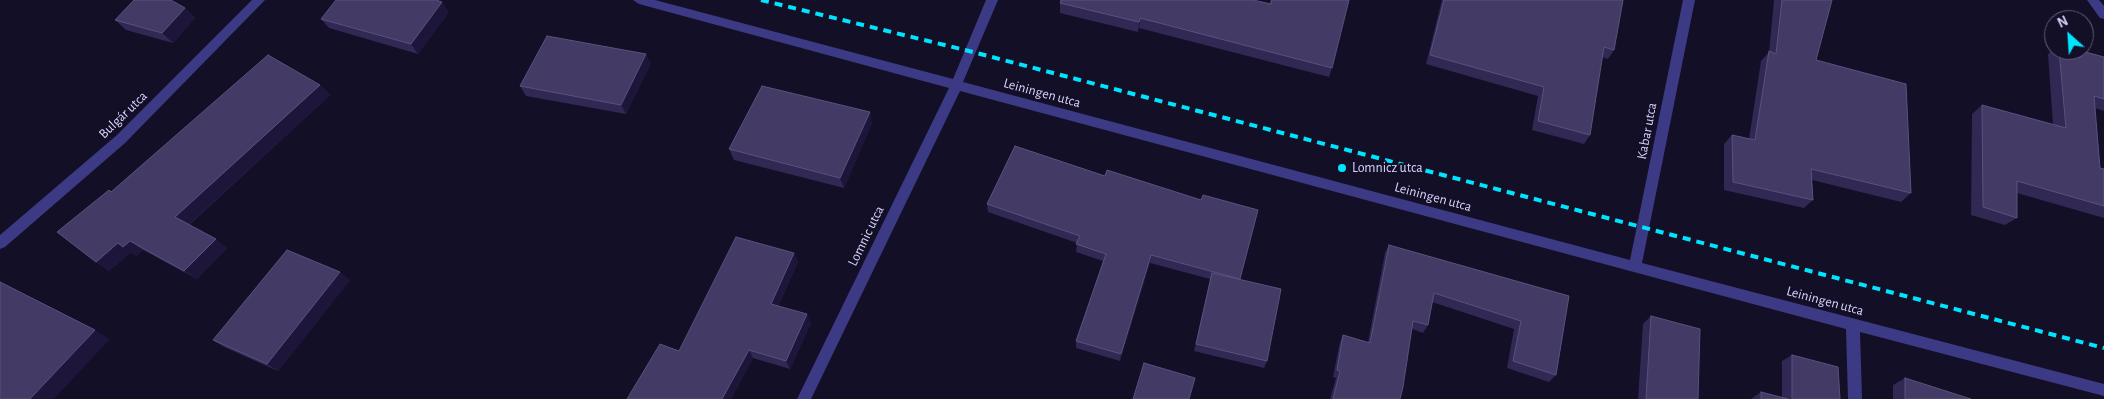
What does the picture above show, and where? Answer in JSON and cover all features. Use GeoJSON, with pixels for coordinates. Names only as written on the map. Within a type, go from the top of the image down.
{"type":"FeatureCollection","features":[{"type":"Feature","properties":{"kind":"street","name":"Bulgár utca"},"geometry":{"type":"LineString","coordinates":[[0,243],[121,139],[259,0]]}},
{"type":"Feature","properties":{"kind":"street","name":"Leiningen utca"},"geometry":{"type":"LineString","coordinates":[[639,0],[1635,267],[2104,390]]}},
{"type":"Feature","properties":{"kind":"street","name":"Lomnic utca"},"geometry":{"type":"LineString","coordinates":[[804,399],[956,86],[992,0]]}},
{"type":"Feature","properties":{"kind":"street","name":"Kabar utca"},"geometry":{"type":"LineString","coordinates":[[1635,267],[1689,0]]}},
{"type":"Feature","properties":{"kind":"street"},"geometry":{"type":"LineString","coordinates":[[2093,0],[2104,15]]}},
{"type":"Feature","properties":{"kind":"street"},"geometry":{"type":"LineString","coordinates":[[1852,324],[1855,399]]}},
{"type":"Feature","properties":{"kind":"building"},"geometry":{"type":"Polygon","coordinates":[[[134,0],[171,0],[185,8],[162,33],[115,20],[134,0]]]}},
{"type":"Feature","properties":{"kind":"building"},"geometry":{"type":"Polygon","coordinates":[[[336,0],[436,0],[442,2],[411,44],[321,19],[336,0]]]}},
{"type":"Feature","properties":{"kind":"building"},"geometry":{"type":"Polygon","coordinates":[[[1061,0],[1253,0],[1271,4],[1272,0],[1349,0],[1332,68],[1140,18],[1139,22],[1060,3],[1061,0]]]}},
{"type":"Feature","properties":{"kind":"building"},"geometry":{"type":"Polygon","coordinates":[[[1444,0],[1623,0],[1614,50],[1604,47],[1590,135],[1538,121],[1544,87],[1430,55],[1444,0]]]}},
{"type":"Feature","properties":{"kind":"building"},"geometry":{"type":"Polygon","coordinates":[[[1782,0],[1832,0],[1816,60],[1906,84],[1911,193],[1811,169],[1813,200],[1733,182],[1732,135],[1755,140],[1769,51],[1776,54],[1782,0]]]}},
{"type":"Feature","properties":{"kind":"building"},"geometry":{"type":"Polygon","coordinates":[[[547,36],[646,54],[621,105],[520,86],[547,36]]]}},
{"type":"Feature","properties":{"kind":"building"},"geometry":{"type":"Polygon","coordinates":[[[2094,54],[2104,57],[2104,99],[2094,96],[2100,168],[2104,169],[2104,206],[2017,181],[2017,218],[1983,207],[1982,105],[2066,128],[2060,60],[2094,60],[2094,54]]]}},
{"type":"Feature","properties":{"kind":"building"},"geometry":{"type":"Polygon","coordinates":[[[268,55],[320,85],[175,217],[216,239],[184,271],[130,241],[123,247],[118,243],[96,262],[57,232],[109,190],[111,192],[268,55]]]}},
{"type":"Feature","properties":{"kind":"building"},"geometry":{"type":"Polygon","coordinates":[[[762,86],[870,112],[840,178],[729,149],[762,86]]]}},
{"type":"Feature","properties":{"kind":"building"},"geometry":{"type":"Polygon","coordinates":[[[1015,146],[1105,176],[1107,170],[1201,200],[1203,195],[1258,210],[1240,279],[1151,255],[1121,354],[1076,341],[1106,254],[1076,244],[1080,236],[987,204],[1015,146]]]}},
{"type":"Feature","properties":{"kind":"building"},"geometry":{"type":"Polygon","coordinates":[[[736,237],[794,253],[771,304],[807,314],[786,361],[749,350],[722,399],[627,399],[660,344],[679,351],[736,237]]]}},
{"type":"Feature","properties":{"kind":"building"},"geometry":{"type":"Polygon","coordinates":[[[1389,245],[1569,296],[1556,375],[1513,361],[1521,321],[1434,293],[1428,325],[1413,321],[1400,399],[1333,399],[1340,371],[1337,370],[1343,335],[1370,343],[1389,245]]]}},
{"type":"Feature","properties":{"kind":"building"},"geometry":{"type":"Polygon","coordinates":[[[287,250],[340,272],[267,364],[213,340],[287,250]]]}},
{"type":"Feature","properties":{"kind":"building"},"geometry":{"type":"Polygon","coordinates":[[[1212,273],[1281,289],[1267,361],[1196,344],[1212,273]]]}},
{"type":"Feature","properties":{"kind":"building"},"geometry":{"type":"Polygon","coordinates":[[[0,282],[95,330],[30,399],[0,399],[0,282]]]}},
{"type":"Feature","properties":{"kind":"building"},"geometry":{"type":"Polygon","coordinates":[[[1651,316],[1700,329],[1698,399],[1646,399],[1651,316]]]}},
{"type":"Feature","properties":{"kind":"building"},"geometry":{"type":"Polygon","coordinates":[[[1792,355],[1838,367],[1840,399],[1792,399],[1792,355]]]}},
{"type":"Feature","properties":{"kind":"building"},"geometry":{"type":"Polygon","coordinates":[[[1144,363],[1195,378],[1189,399],[1133,399],[1144,363]]]}},
{"type":"Feature","properties":{"kind":"building"},"geometry":{"type":"Polygon","coordinates":[[[1905,378],[1971,399],[1905,399],[1905,378]]]}},
{"type":"Feature","properties":{"kind":"building"},"geometry":{"type":"Polygon","coordinates":[[[1761,392],[1788,399],[1761,399],[1761,392]]]}},
{"type":"Feature","properties":{"kind":"railway"},"geometry":{"type":"LineString","coordinates":[[761,0],[969,51],[2104,348]]}},
{"type":"Feature","properties":{"kind":"place","name":"Lomnicz utca"},"geometry":{"type":"Point","coordinates":[1342,168]}}]}
